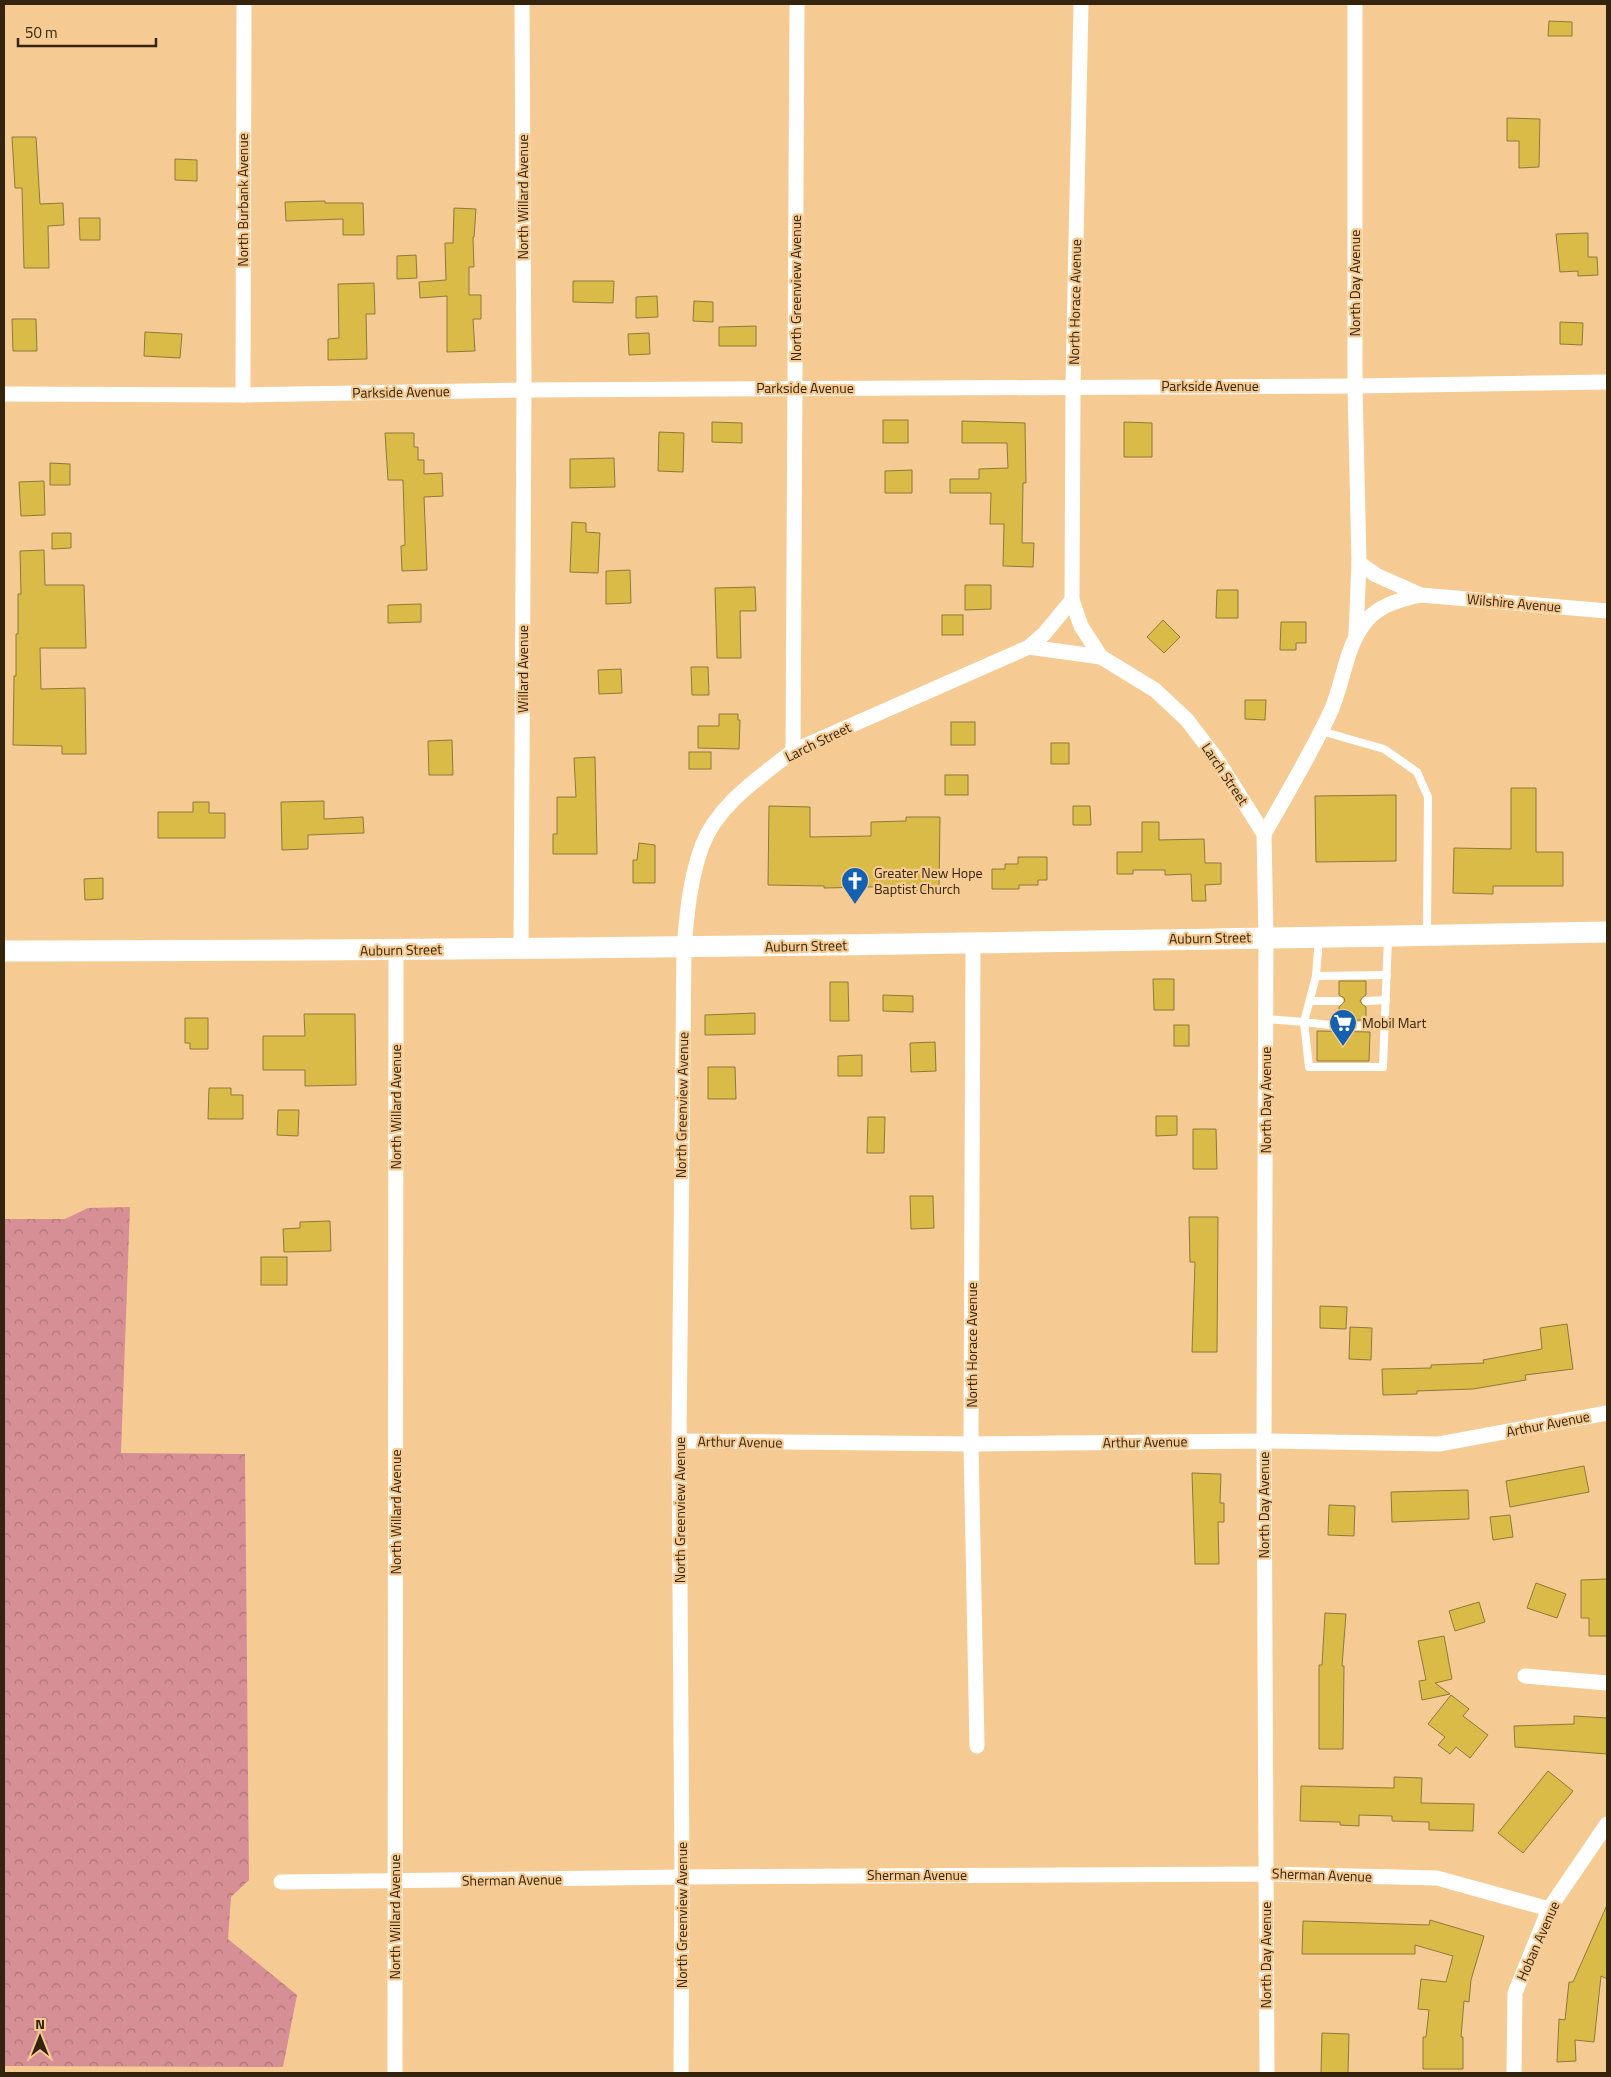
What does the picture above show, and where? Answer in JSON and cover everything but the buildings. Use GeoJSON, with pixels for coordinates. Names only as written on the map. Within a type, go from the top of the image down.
{"type":"FeatureCollection","features":[{"type":"Feature","properties":{"kind":"main road","name":"Auburn Street"},"geometry":{"type":"LineString","coordinates":[[4,951],[396,951],[974,944],[1607,932]]}},
{"type":"Feature","properties":{"kind":"street","name":"North Burbank Avenue"},"geometry":{"type":"LineString","coordinates":[[243,395],[244,4]]}},
{"type":"Feature","properties":{"kind":"street","name":"North Willard Avenue"},"geometry":{"type":"LineString","coordinates":[[522,4],[524,390]]}},
{"type":"Feature","properties":{"kind":"street","name":"North Greenview Avenue"},"geometry":{"type":"LineString","coordinates":[[793,751],[797,4]]}},
{"type":"Feature","properties":{"kind":"street","name":"North Horace Avenue"},"geometry":{"type":"LineString","coordinates":[[1072,600],[1073,386],[1081,4]]}},
{"type":"Feature","properties":{"kind":"street","name":"North Day Avenue"},"geometry":{"type":"LineString","coordinates":[[1264,834],[1331,710],[1356,634],[1359,563],[1355,386],[1355,4]]}},
{"type":"Feature","properties":{"kind":"street","name":"Parkside Avenue"},"geometry":{"type":"LineString","coordinates":[[4,394],[243,395],[524,390],[1355,386],[1607,382]]}},
{"type":"Feature","properties":{"kind":"street","name":"Willard Avenue"},"geometry":{"type":"LineString","coordinates":[[522,948],[524,390]]}},
{"type":"Feature","properties":{"kind":"street"},"geometry":{"type":"LineString","coordinates":[[1359,563],[1385,580],[1421,595]]}},
{"type":"Feature","properties":{"kind":"street","name":"North Day Avenue"},"geometry":{"type":"LineString","coordinates":[[1356,634],[1372,615],[1386,606],[1421,595]]}},
{"type":"Feature","properties":{"kind":"street","name":"Wilshire Avenue"},"geometry":{"type":"LineString","coordinates":[[1421,595],[1607,611]]}},
{"type":"Feature","properties":{"kind":"street","name":"Larch Street"},"geometry":{"type":"LineString","coordinates":[[684,947],[687,906],[702,845],[715,822],[734,800],[760,776],[793,751],[1030,647],[1044,634],[1072,600]]}},
{"type":"Feature","properties":{"kind":"street","name":"Larch Street"},"geometry":{"type":"LineString","coordinates":[[1072,600],[1081,626],[1101,657]]}},
{"type":"Feature","properties":{"kind":"street","name":"Larch Street"},"geometry":{"type":"LineString","coordinates":[[1030,647],[1101,657],[1155,690],[1188,720],[1216,758],[1264,834]]}},
{"type":"Feature","properties":{"kind":"street"},"geometry":{"type":"LineString","coordinates":[[1264,834],[1266,937]]}},
{"type":"Feature","properties":{"kind":"street","name":"North Day Avenue"},"geometry":{"type":"LineString","coordinates":[[1266,937],[1264,1441],[1267,2073]]}},
{"type":"Feature","properties":{"kind":"street","name":"North Horace Avenue"},"geometry":{"type":"LineString","coordinates":[[974,944],[971,1444],[977,1746]]}},
{"type":"Feature","properties":{"kind":"street","name":"North Greenview Avenue"},"geometry":{"type":"LineString","coordinates":[[681,2073],[682,1877],[679,1441],[684,947]]}},
{"type":"Feature","properties":{"kind":"street","name":"North Willard Avenue"},"geometry":{"type":"LineString","coordinates":[[395,2073],[396,951]]}},
{"type":"Feature","properties":{"kind":"street","name":"Arthur Avenue"},"geometry":{"type":"LineString","coordinates":[[679,1441],[971,1444],[1264,1441],[1439,1444],[1607,1413]]}},
{"type":"Feature","properties":{"kind":"street"},"geometry":{"type":"LineString","coordinates":[[1525,1676],[1607,1683]]}},
{"type":"Feature","properties":{"kind":"street","name":"Hoban Avenue"},"geometry":{"type":"LineString","coordinates":[[1514,2073],[1515,1993],[1549,1909],[1607,1824]]}},
{"type":"Feature","properties":{"kind":"street","name":"Sherman Avenue"},"geometry":{"type":"LineString","coordinates":[[281,1882],[682,1877],[1265,1874],[1438,1878],[1549,1909]]}},
{"type":"Feature","properties":{"kind":"lane"},"geometry":{"type":"LineString","coordinates":[[1321,731],[1384,750],[1417,772],[1428,797],[1427,935]]}},
{"type":"Feature","properties":{"kind":"lane"},"geometry":{"type":"LineString","coordinates":[[1319,936],[1316,976],[1304,1022],[1309,1067],[1383,1067],[1388,936]]}},
{"type":"Feature","properties":{"kind":"lane"},"geometry":{"type":"LineString","coordinates":[[1316,976],[1387,975]]}},
{"type":"Feature","properties":{"kind":"lane"},"geometry":{"type":"LineString","coordinates":[[1366,1001],[1386,1000]]}},
{"type":"Feature","properties":{"kind":"lane"},"geometry":{"type":"LineString","coordinates":[[1310,1001],[1339,1001]]}},
{"type":"Feature","properties":{"kind":"lane"},"geometry":{"type":"LineString","coordinates":[[1266,1019],[1338,1026],[1385,1026]]}},
{"type":"Feature","properties":{"kind":"green space"},"geometry":{"type":"Polygon","coordinates":[[[130,1207],[121,1453],[245,1454],[249,1880],[231,1897],[228,1939],[297,1995],[283,2067],[4,2066],[4,1219],[65,1219],[88,1208],[130,1207]]]}},
{"type":"Feature","properties":{"kind":"place","name":"Greater New Hope Baptist Church"},"geometry":{"type":"Point","coordinates":[855,905]}},
{"type":"Feature","properties":{"kind":"place","name":"Mobil Mart"},"geometry":{"type":"Point","coordinates":[1343,1047]}}]}
